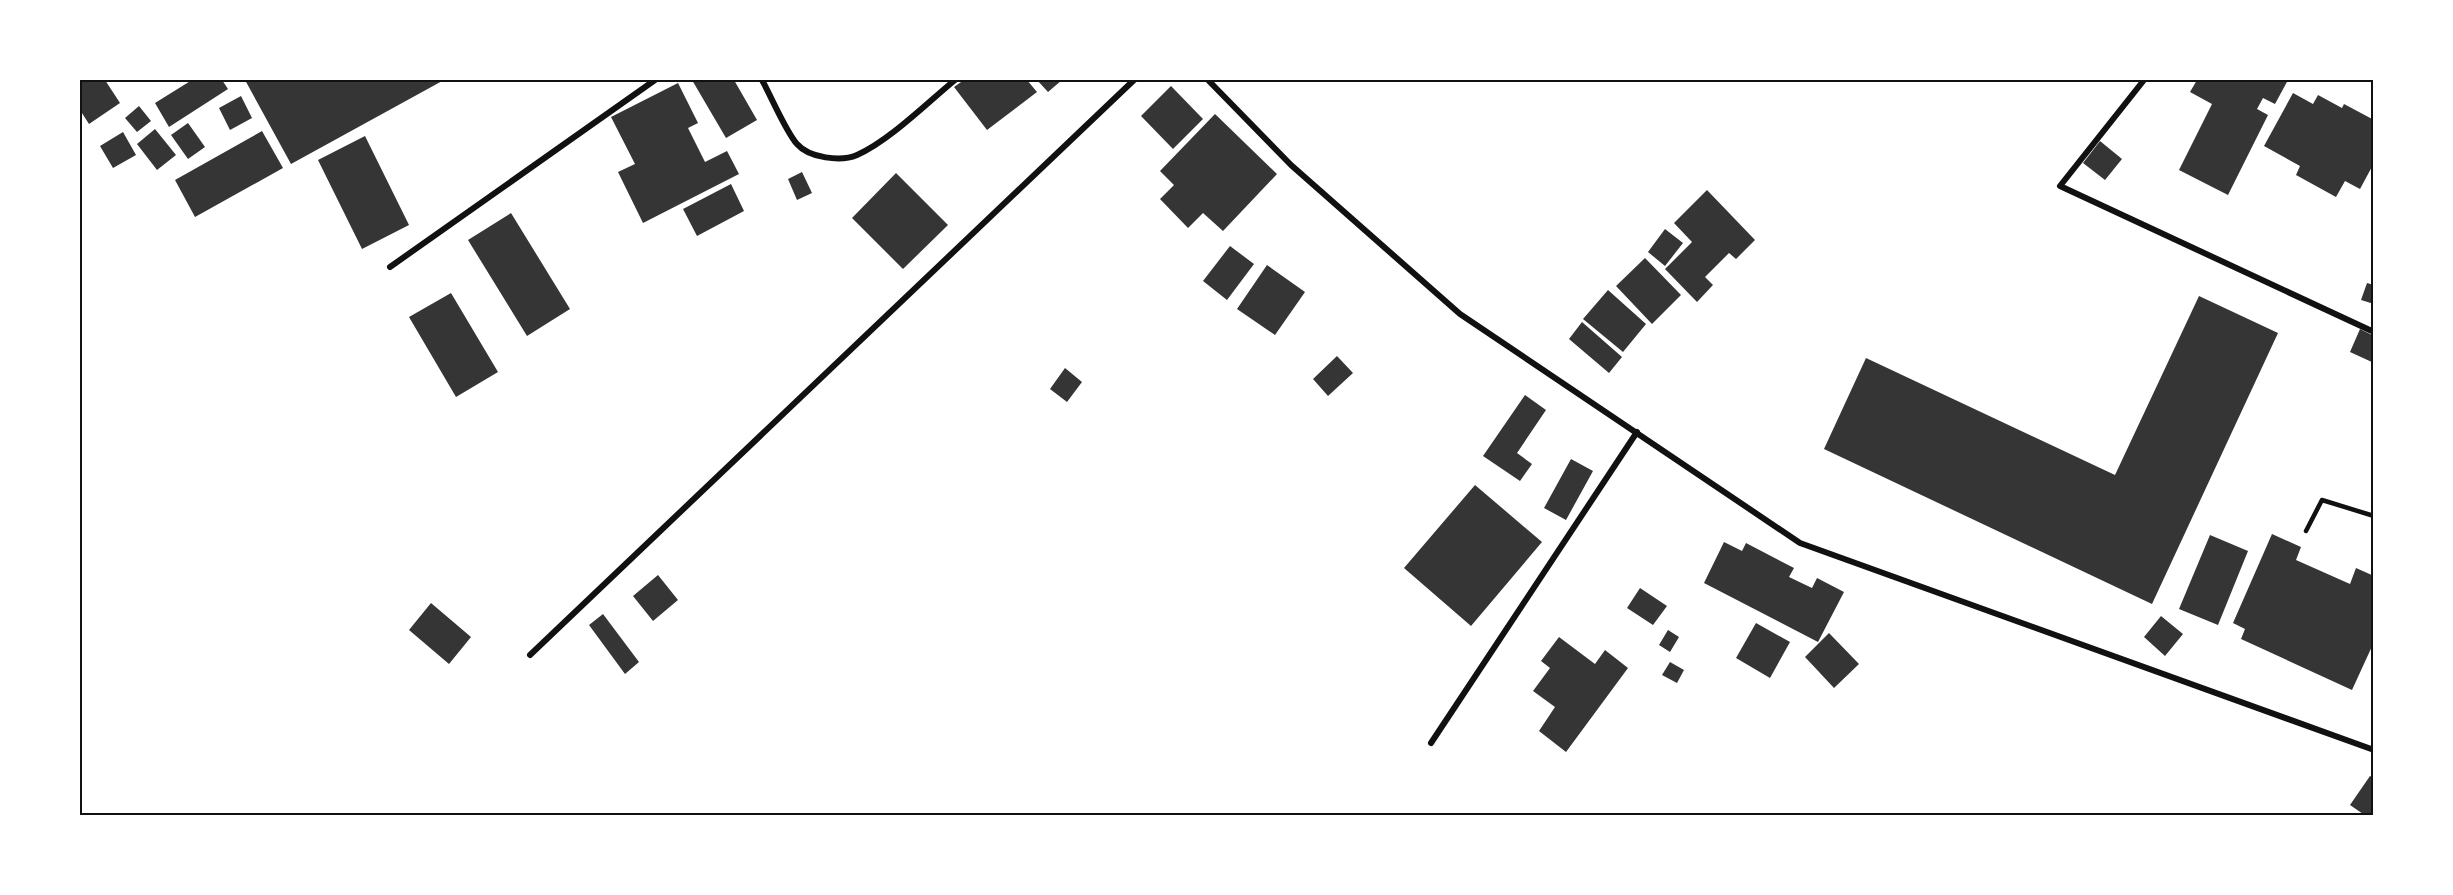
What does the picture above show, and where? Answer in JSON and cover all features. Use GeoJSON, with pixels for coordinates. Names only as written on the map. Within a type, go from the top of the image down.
{"type":"FeatureCollection","features":[{"type":"Feature","properties":{"kind":"street"},"geometry":{"type":"LineString","coordinates":[[390,267],[656,80]]}},
{"type":"Feature","properties":{"kind":"street"},"geometry":{"type":"LineString","coordinates":[[762,80],[797,145],[812,154],[842,158],[857,155],[889,134],[955,80]]}},
{"type":"Feature","properties":{"kind":"street"},"geometry":{"type":"LineString","coordinates":[[530,655],[1134,80]]}},
{"type":"Feature","properties":{"kind":"street"},"geometry":{"type":"LineString","coordinates":[[1208,80],[1291,165],[1460,314],[1800,543],[2373,750]]}},
{"type":"Feature","properties":{"kind":"street"},"geometry":{"type":"LineString","coordinates":[[2144,80],[2060,186],[2373,332]]}},
{"type":"Feature","properties":{"kind":"street"},"geometry":{"type":"LineString","coordinates":[[1431,743],[1637,432]]}},
{"type":"Feature","properties":{"kind":"lane"},"geometry":{"type":"LineString","coordinates":[[2306,531],[2322,500],[2373,516]]}},
{"type":"Feature","properties":{"kind":"building"},"geometry":{"type":"Polygon","coordinates":[[[80,80],[105,80],[120,103],[89,124],[80,110],[80,80]]]}},
{"type":"Feature","properties":{"kind":"building"},"geometry":{"type":"Polygon","coordinates":[[[192,80],[222,80],[228,89],[169,127],[155,103],[192,80]]]}},
{"type":"Feature","properties":{"kind":"building"},"geometry":{"type":"Polygon","coordinates":[[[245,80],[444,80],[291,164],[245,80]]]}},
{"type":"Feature","properties":{"kind":"building"},"geometry":{"type":"Polygon","coordinates":[[[692,80],[734,80],[757,120],[726,138],[692,80]]]}},
{"type":"Feature","properties":{"kind":"building"},"geometry":{"type":"Polygon","coordinates":[[[964,80],[1027,80],[1037,92],[987,130],[954,87],[964,80]]]}},
{"type":"Feature","properties":{"kind":"building"},"geometry":{"type":"Polygon","coordinates":[[[1037,80],[1062,80],[1048,92],[1037,80]]]}},
{"type":"Feature","properties":{"kind":"building"},"geometry":{"type":"Polygon","coordinates":[[[2197,80],[2288,80],[2275,104],[2263,98],[2257,109],[2268,115],[2228,195],[2179,170],[2212,104],[2190,92],[2197,80]]]}},
{"type":"Feature","properties":{"kind":"building"},"geometry":{"type":"Polygon","coordinates":[[[678,83],[698,123],[688,128],[705,162],[727,151],[739,174],[643,223],[618,172],[635,164],[611,117],[678,83]]]}},
{"type":"Feature","properties":{"kind":"building"},"geometry":{"type":"Polygon","coordinates":[[[1171,86],[1203,119],[1173,149],[1141,116],[1171,86]]]}},
{"type":"Feature","properties":{"kind":"building"},"geometry":{"type":"Polygon","coordinates":[[[2293,93],[2313,104],[2318,95],[2342,108],[2344,104],[2374,120],[2374,163],[2360,189],[2345,181],[2336,197],[2296,175],[2300,166],[2264,146],[2293,93]]]}},
{"type":"Feature","properties":{"kind":"building"},"geometry":{"type":"Polygon","coordinates":[[[241,96],[252,118],[230,130],[219,108],[241,96]]]}},
{"type":"Feature","properties":{"kind":"building"},"geometry":{"type":"Polygon","coordinates":[[[139,106],[151,121],[137,132],[125,118],[139,106]]]}},
{"type":"Feature","properties":{"kind":"building"},"geometry":{"type":"Polygon","coordinates":[[[1215,114],[1277,174],[1223,231],[1203,213],[1188,228],[1160,199],[1174,185],[1160,171],[1215,114]]]}},
{"type":"Feature","properties":{"kind":"building"},"geometry":{"type":"Polygon","coordinates":[[[188,123],[205,147],[188,159],[171,135],[188,123]]]}},
{"type":"Feature","properties":{"kind":"building"},"geometry":{"type":"Polygon","coordinates":[[[155,129],[176,155],[157,170],[137,144],[155,129]]]}},
{"type":"Feature","properties":{"kind":"building"},"geometry":{"type":"Polygon","coordinates":[[[262,131],[283,168],[195,217],[175,180],[262,131]]]}},
{"type":"Feature","properties":{"kind":"building"},"geometry":{"type":"Polygon","coordinates":[[[123,132],[136,155],[113,168],[100,146],[123,132]]]}},
{"type":"Feature","properties":{"kind":"building"},"geometry":{"type":"Polygon","coordinates":[[[365,136],[409,225],[362,249],[318,160],[365,136]]]}},
{"type":"Feature","properties":{"kind":"building"},"geometry":{"type":"Polygon","coordinates":[[[2100,141],[2122,159],[2105,180],[2083,163],[2100,141]]]}},
{"type":"Feature","properties":{"kind":"building"},"geometry":{"type":"Polygon","coordinates":[[[802,172],[812,193],[797,200],[788,179],[802,172]]]}},
{"type":"Feature","properties":{"kind":"building"},"geometry":{"type":"Polygon","coordinates":[[[896,173],[948,225],[903,269],[852,218],[896,173]]]}},
{"type":"Feature","properties":{"kind":"building"},"geometry":{"type":"Polygon","coordinates":[[[731,184],[744,211],[697,236],[683,209],[731,184]]]}},
{"type":"Feature","properties":{"kind":"building"},"geometry":{"type":"Polygon","coordinates":[[[1707,190],[1755,240],[1736,259],[1729,253],[1705,277],[1713,285],[1697,302],[1665,269],[1692,242],[1674,223],[1707,190]]]}},
{"type":"Feature","properties":{"kind":"building"},"geometry":{"type":"Polygon","coordinates":[[[511,213],[570,309],[527,336],[468,240],[511,213]]]}},
{"type":"Feature","properties":{"kind":"building"},"geometry":{"type":"Polygon","coordinates":[[[1665,229],[1683,243],[1665,266],[1648,252],[1665,229]]]}},
{"type":"Feature","properties":{"kind":"building"},"geometry":{"type":"Polygon","coordinates":[[[1230,246],[1254,264],[1227,300],[1203,281],[1230,246]]]}},
{"type":"Feature","properties":{"kind":"building"},"geometry":{"type":"Polygon","coordinates":[[[1645,258],[1681,295],[1652,324],[1616,286],[1645,258]]]}},
{"type":"Feature","properties":{"kind":"building"},"geometry":{"type":"Polygon","coordinates":[[[1267,265],[1305,292],[1275,335],[1237,309],[1267,265]]]}},
{"type":"Feature","properties":{"kind":"building"},"geometry":{"type":"Polygon","coordinates":[[[2367,283],[2374,285],[2374,304],[2361,300],[2367,283]]]}},
{"type":"Feature","properties":{"kind":"building"},"geometry":{"type":"Polygon","coordinates":[[[1608,290],[1646,324],[1623,352],[1583,319],[1608,290]]]}},
{"type":"Feature","properties":{"kind":"building"},"geometry":{"type":"Polygon","coordinates":[[[451,293],[498,372],[456,397],[409,317],[451,293]]]}},
{"type":"Feature","properties":{"kind":"building"},"geometry":{"type":"Polygon","coordinates":[[[2199,296],[2278,333],[2152,604],[1824,449],[1866,358],[2115,475],[2199,296]]]}},
{"type":"Feature","properties":{"kind":"building"},"geometry":{"type":"Polygon","coordinates":[[[1582,322],[1622,357],[1609,373],[1569,339],[1582,322]]]}},
{"type":"Feature","properties":{"kind":"building"},"geometry":{"type":"Polygon","coordinates":[[[2360,329],[2374,336],[2374,363],[2350,352],[2360,329]]]}},
{"type":"Feature","properties":{"kind":"building"},"geometry":{"type":"Polygon","coordinates":[[[1337,356],[1353,373],[1328,396],[1313,379],[1337,356]]]}},
{"type":"Feature","properties":{"kind":"building"},"geometry":{"type":"Polygon","coordinates":[[[1065,368],[1082,382],[1067,402],[1050,389],[1065,368]]]}},
{"type":"Feature","properties":{"kind":"building"},"geometry":{"type":"Polygon","coordinates":[[[1525,395],[1546,410],[1517,453],[1532,464],[1520,481],[1483,456],[1525,395]]]}},
{"type":"Feature","properties":{"kind":"building"},"geometry":{"type":"Polygon","coordinates":[[[1571,459],[1593,471],[1566,520],[1544,508],[1571,459]]]}},
{"type":"Feature","properties":{"kind":"building"},"geometry":{"type":"Polygon","coordinates":[[[1475,485],[1542,542],[1471,626],[1404,568],[1475,485]]]}},
{"type":"Feature","properties":{"kind":"building"},"geometry":{"type":"Polygon","coordinates":[[[2272,534],[2301,547],[2296,560],[2350,584],[2356,568],[2374,576],[2374,642],[2352,690],[2241,639],[2245,629],[2233,623],[2272,534]]]}},
{"type":"Feature","properties":{"kind":"building"},"geometry":{"type":"Polygon","coordinates":[[[2210,535],[2248,551],[2218,625],[2179,609],[2210,535]]]}},
{"type":"Feature","properties":{"kind":"building"},"geometry":{"type":"Polygon","coordinates":[[[1724,542],[1742,551],[1746,543],[1794,568],[1789,577],[1812,588],[1817,578],[1844,592],[1818,642],[1704,583],[1724,542]]]}},
{"type":"Feature","properties":{"kind":"building"},"geometry":{"type":"Polygon","coordinates":[[[658,575],[678,600],[653,621],[633,596],[658,575]]]}},
{"type":"Feature","properties":{"kind":"building"},"geometry":{"type":"Polygon","coordinates":[[[1640,588],[1667,606],[1653,625],[1627,608],[1640,588]]]}},
{"type":"Feature","properties":{"kind":"building"},"geometry":{"type":"Polygon","coordinates":[[[431,603],[471,637],[449,664],[409,630],[431,603]]]}},
{"type":"Feature","properties":{"kind":"building"},"geometry":{"type":"Polygon","coordinates":[[[603,614],[639,662],[625,674],[589,625],[603,614]]]}},
{"type":"Feature","properties":{"kind":"building"},"geometry":{"type":"Polygon","coordinates":[[[2161,616],[2183,634],[2165,656],[2144,637],[2161,616]]]}},
{"type":"Feature","properties":{"kind":"building"},"geometry":{"type":"Polygon","coordinates":[[[1756,623],[1790,642],[1770,678],[1736,658],[1756,623]]]}},
{"type":"Feature","properties":{"kind":"building"},"geometry":{"type":"Polygon","coordinates":[[[1668,630],[1679,637],[1670,652],[1659,645],[1668,630]]]}},
{"type":"Feature","properties":{"kind":"building"},"geometry":{"type":"Polygon","coordinates":[[[1829,633],[1859,664],[1834,688],[1805,657],[1829,633]]]}},
{"type":"Feature","properties":{"kind":"building"},"geometry":{"type":"Polygon","coordinates":[[[1559,637],[1595,664],[1605,650],[1628,668],[1566,752],[1539,731],[1555,707],[1533,691],[1550,668],[1541,661],[1559,637]]]}},
{"type":"Feature","properties":{"kind":"building"},"geometry":{"type":"Polygon","coordinates":[[[1670,662],[1684,670],[1677,683],[1662,675],[1670,662]]]}},
{"type":"Feature","properties":{"kind":"building"},"geometry":{"type":"Polygon","coordinates":[[[2370,776],[2374,778],[2374,816],[2366,816],[2350,805],[2370,776]]]}}]}
